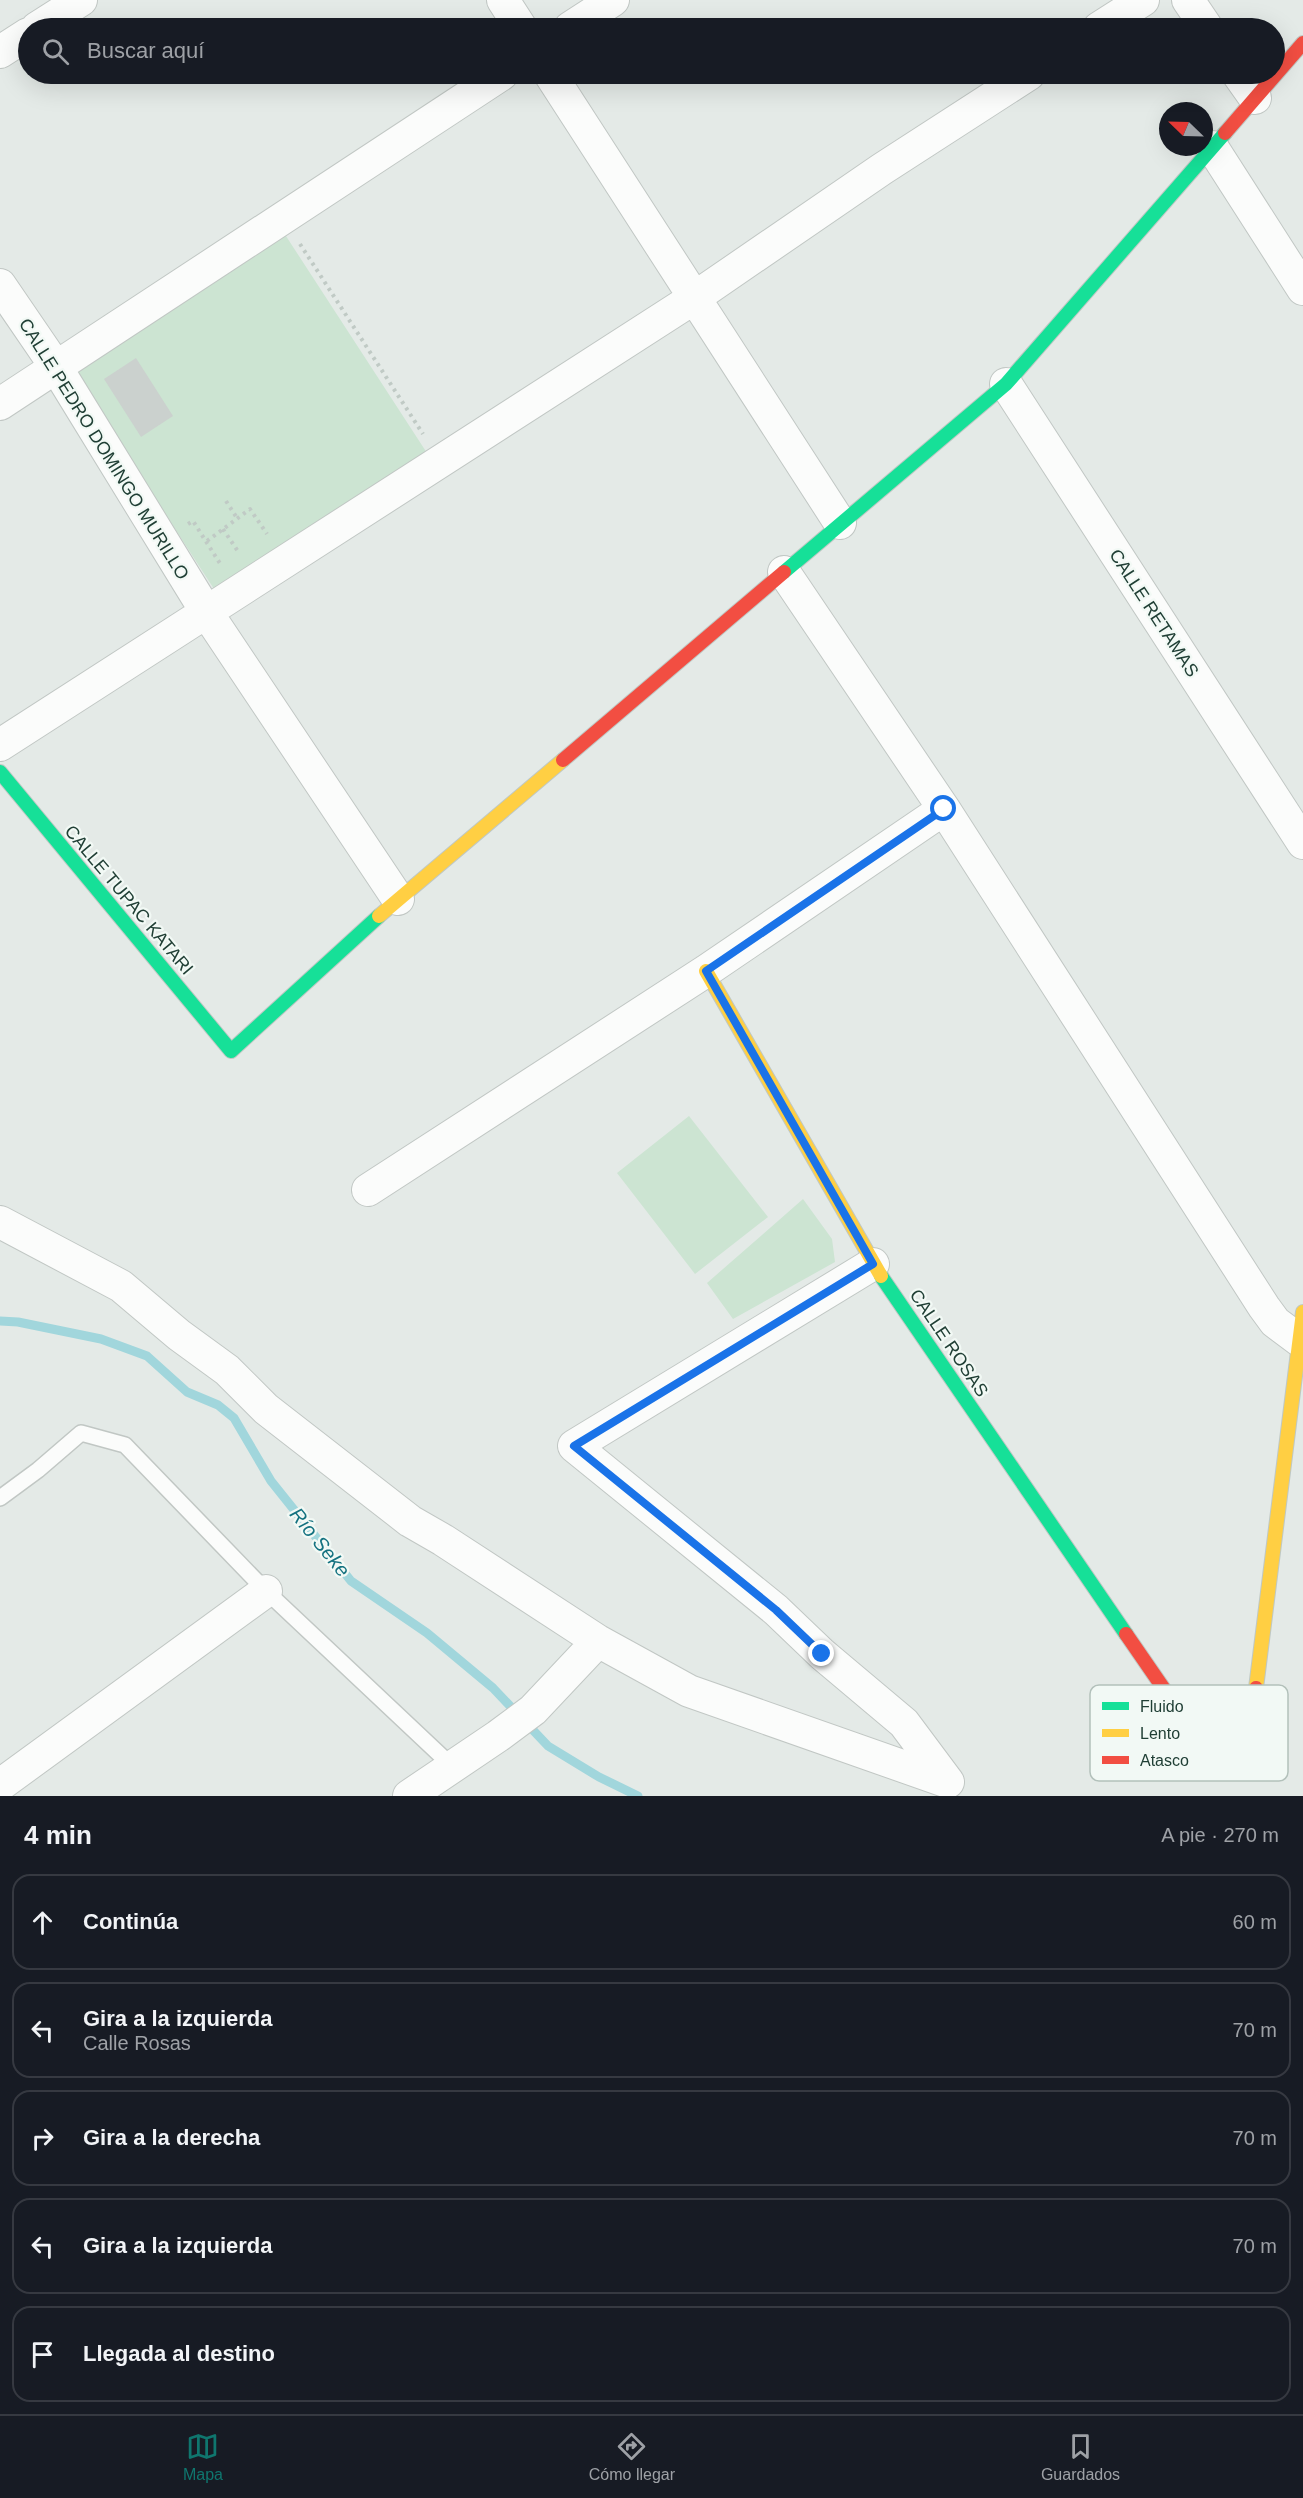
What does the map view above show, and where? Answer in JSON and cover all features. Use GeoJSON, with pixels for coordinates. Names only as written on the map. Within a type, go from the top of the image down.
{"type":"FeatureCollection","features":[{"type":"Feature","properties":{"kind":"street"},"geometry":{"type":"LineString","coordinates":[[53,18],[81,0]]}},
{"type":"Feature","properties":{"kind":"street"},"geometry":{"type":"LineString","coordinates":[[503,0],[515,18]]}},
{"type":"Feature","properties":{"kind":"street"},"geometry":{"type":"LineString","coordinates":[[585,18],[613,0]]}},
{"type":"Feature","properties":{"kind":"street"},"geometry":{"type":"LineString","coordinates":[[1115,18],[1143,0]]}},
{"type":"Feature","properties":{"kind":"street"},"geometry":{"type":"LineString","coordinates":[[1188,0],[1200,18]]}},
{"type":"Feature","properties":{"kind":"street"},"geometry":{"type":"LineString","coordinates":[[0,52],[18,40]]}},
{"type":"Feature","properties":{"kind":"street"},"geometry":{"type":"LineString","coordinates":[[1285,57],[1303,43]]}},
{"type":"Feature","properties":{"kind":"street"},"geometry":{"type":"LineString","coordinates":[[0,404],[487,84]]}},
{"type":"Feature","properties":{"kind":"street"},"geometry":{"type":"LineString","coordinates":[[556,84],[840,524]]}},
{"type":"Feature","properties":{"kind":"street"},"geometry":{"type":"LineString","coordinates":[[0,746],[694,298],[882,169],[1014,84]]}},
{"type":"Feature","properties":{"kind":"street"},"geometry":{"type":"LineString","coordinates":[[1213,145],[1247,86]]}},
{"type":"Feature","properties":{"kind":"street"},"geometry":{"type":"LineString","coordinates":[[1213,149],[1303,290]]}},
{"type":"Feature","properties":{"kind":"street"},"geometry":{"type":"LineString","coordinates":[[398,899],[1006,384],[1204,156]]}},
{"type":"Feature","properties":{"kind":"street","name":"CALLE PEDRO DOMINGO MURILLO"},"geometry":{"type":"LineString","coordinates":[[0,285],[56,367],[207,613],[398,899]]}},
{"type":"Feature","properties":{"kind":"street","name":"CALLE RETAMAS"},"geometry":{"type":"LineString","coordinates":[[1006,384],[1303,843]]}},
{"type":"Feature","properties":{"kind":"street"},"geometry":{"type":"LineString","coordinates":[[784,572],[944,809],[1264,1307],[1275,1322],[1302,1331]]}},
{"type":"Feature","properties":{"kind":"street","name":"CALLE TUPAC KATARI"},"geometry":{"type":"LineString","coordinates":[[0,772],[231,1051],[398,899]]}},
{"type":"Feature","properties":{"kind":"street"},"geometry":{"type":"LineString","coordinates":[[368,1190],[706,971],[944,809]]}},
{"type":"Feature","properties":{"kind":"street","name":"CALLE ROSAS"},"geometry":{"type":"LineString","coordinates":[[706,971],[873,1264],[1161,1685]]}},
{"type":"Feature","properties":{"kind":"street"},"geometry":{"type":"LineString","coordinates":[[0,1222],[121,1286],[179,1335],[227,1370],[266,1409],[410,1521],[598,1641],[688,1691],[948,1782],[904,1723],[822,1654],[776,1610],[574,1446],[873,1264]]}},
{"type":"Feature","properties":{"kind":"street","name":"CALLE ROSAS"},"geometry":{"type":"LineString","coordinates":[[1256,1685],[1302,1331]]}},
{"type":"Feature","properties":{"kind":"street"},"geometry":{"type":"LineString","coordinates":[[0,1785],[266,1591]]}},
{"type":"Feature","properties":{"kind":"street"},"geometry":{"type":"LineString","coordinates":[[409,1796],[533,1710],[598,1641]]}},
{"type":"Feature","properties":{"kind":"lane"},"geometry":{"type":"LineString","coordinates":[[0,1498],[81,1434],[124,1445],[266,1591],[453,1767]]}},
{"type":"Feature","properties":{"kind":"path"},"geometry":{"type":"LineString","coordinates":[[284,218],[440,461]]}},
{"type":"Feature","properties":{"kind":"path"},"geometry":{"type":"LineString","coordinates":[[226,501],[237,518]]}},
{"type":"Feature","properties":{"kind":"path"},"geometry":{"type":"LineString","coordinates":[[207,541],[250,509],[268,537]]}},
{"type":"Feature","properties":{"kind":"path"},"geometry":{"type":"LineString","coordinates":[[180,529],[193,521],[221,565],[240,552],[223,529]]}},
{"type":"Feature","properties":{"kind":"green space"},"geometry":{"type":"Polygon","coordinates":[[[284,233],[427,453],[216,592],[73,372],[284,233]]]}},
{"type":"Feature","properties":{"kind":"green space"},"geometry":{"type":"Polygon","coordinates":[[[689,1116],[768,1217],[695,1274],[617,1173],[689,1116]]]}},
{"type":"Feature","properties":{"kind":"green space"},"geometry":{"type":"Polygon","coordinates":[[[803,1199],[832,1239],[835,1262],[733,1319],[707,1283],[803,1199]]]}},
{"type":"Feature","properties":{"kind":"building"},"geometry":{"type":"Polygon","coordinates":[[[136,358],[173,416],[141,437],[104,379],[136,358]]]}},
{"type":"Feature","properties":{"kind":"waterway","name":"Río Seke"},"geometry":{"type":"LineString","coordinates":[[0,1321],[18,1322],[101,1339],[147,1356],[187,1392],[218,1405],[234,1418],[271,1481],[351,1581],[427,1633],[493,1688],[548,1746],[599,1777],[638,1796]]}},
{"type":"Feature","properties":{"kind":"traffic: fast"},"geometry":{"type":"LineString","coordinates":[[784,572],[1006,384],[1225,133]]}},
{"type":"Feature","properties":{"kind":"traffic: fast"},"geometry":{"type":"LineString","coordinates":[[0,772],[231,1051],[379,916]]}},
{"type":"Feature","properties":{"kind":"traffic: fast"},"geometry":{"type":"LineString","coordinates":[[881,1276],[1126,1634]]}},
{"type":"Feature","properties":{"kind":"traffic: slow"},"geometry":{"type":"LineString","coordinates":[[379,916],[563,760]]}},
{"type":"Feature","properties":{"kind":"traffic: slow"},"geometry":{"type":"LineString","coordinates":[[706,971],[881,1276]]}},
{"type":"Feature","properties":{"kind":"traffic: slow"},"geometry":{"type":"LineString","coordinates":[[1256,1685],[1303,1312]]}},
{"type":"Feature","properties":{"kind":"traffic: jam"},"geometry":{"type":"LineString","coordinates":[[1285,64],[1303,43]]}},
{"type":"Feature","properties":{"kind":"traffic: jam"},"geometry":{"type":"LineString","coordinates":[[1225,133],[1267,84]]}},
{"type":"Feature","properties":{"kind":"traffic: jam"},"geometry":{"type":"LineString","coordinates":[[563,760],[784,572]]}},
{"type":"Feature","properties":{"kind":"traffic: jam"},"geometry":{"type":"LineString","coordinates":[[1126,1634],[1161,1685]]}},
{"type":"Feature","properties":{"kind":"route"},"geometry":{"type":"LineString","coordinates":[[822,1654],[776,1610],[574,1446],[873,1264],[706,971],[944,809]]}}]}
